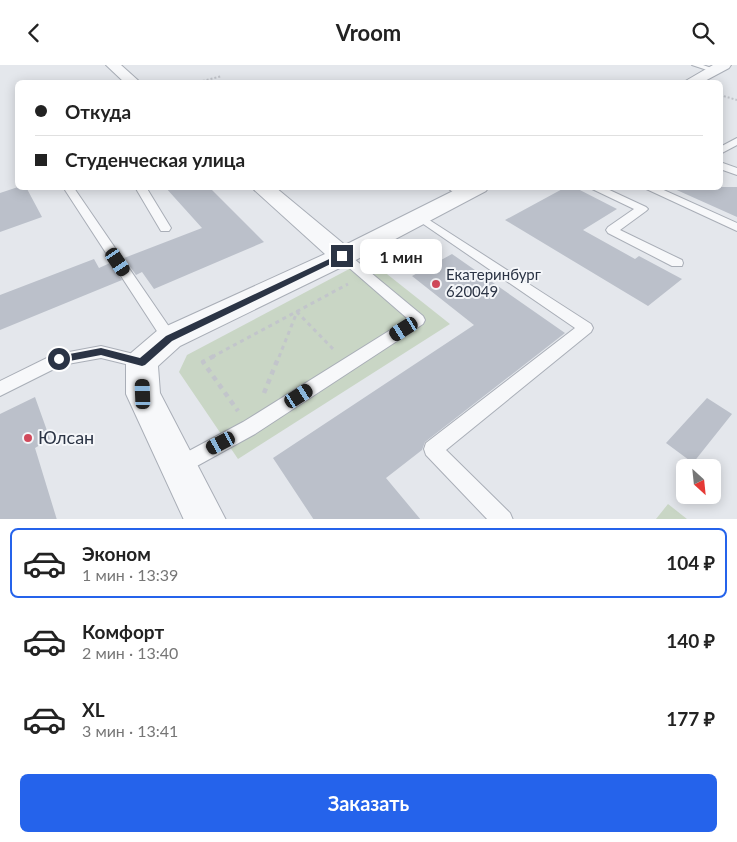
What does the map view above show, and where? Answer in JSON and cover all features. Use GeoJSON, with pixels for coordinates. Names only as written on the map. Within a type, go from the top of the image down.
{"type":"FeatureCollection","features":[{"type":"Feature","properties":{"kind":"street"},"geometry":{"type":"LineString","coordinates":[[113,65],[130,80]]}},
{"type":"Feature","properties":{"kind":"street"},"geometry":{"type":"LineString","coordinates":[[694,80],[718,68]]}},
{"type":"Feature","properties":{"kind":"street"},"geometry":{"type":"LineString","coordinates":[[265,190],[353,265]]}},
{"type":"Feature","properties":{"kind":"street"},"geometry":{"type":"LineString","coordinates":[[206,519],[143,394],[142,362],[169,338],[353,265],[420,217],[464,190]]}},
{"type":"Feature","properties":{"kind":"lane"},"geometry":{"type":"LineString","coordinates":[[694,65],[718,68]]}},
{"type":"Feature","properties":{"kind":"lane"},"geometry":{"type":"LineString","coordinates":[[723,149],[737,141]]}},
{"type":"Feature","properties":{"kind":"lane"},"geometry":{"type":"LineString","coordinates":[[723,166],[737,172]]}},
{"type":"Feature","properties":{"kind":"lane"},"geometry":{"type":"LineString","coordinates":[[70,190],[169,338]]}},
{"type":"Feature","properties":{"kind":"lane"},"geometry":{"type":"LineString","coordinates":[[142,190],[165,228]]}},
{"type":"Feature","properties":{"kind":"lane"},"geometry":{"type":"LineString","coordinates":[[600,190],[642,209],[612,230],[677,263]]}},
{"type":"Feature","properties":{"kind":"lane"},"geometry":{"type":"LineString","coordinates":[[654,190],[737,227]]}},
{"type":"Feature","properties":{"kind":"lane"},"geometry":{"type":"LineString","coordinates":[[420,217],[586,328],[433,449],[503,519]]}},
{"type":"Feature","properties":{"kind":"lane"},"geometry":{"type":"LineString","coordinates":[[179,466],[250,428],[418,320],[353,265]]}},
{"type":"Feature","properties":{"kind":"lane"},"geometry":{"type":"LineString","coordinates":[[0,389],[59,359],[101,352],[142,362]]}},
{"type":"Feature","properties":{"kind":"path"},"geometry":{"type":"LineString","coordinates":[[207,80],[222,76]]}},
{"type":"Feature","properties":{"kind":"path"},"geometry":{"type":"LineString","coordinates":[[723,96],[737,100]]}},
{"type":"Feature","properties":{"kind":"path"},"geometry":{"type":"LineString","coordinates":[[250,428],[204,362],[297,312],[353,265]]}},
{"type":"Feature","properties":{"kind":"path"},"geometry":{"type":"LineString","coordinates":[[297,312],[349,364]]}},
{"type":"Feature","properties":{"kind":"path"},"geometry":{"type":"LineString","coordinates":[[250,428],[297,312]]}},
{"type":"Feature","properties":{"kind":"green space"},"geometry":{"type":"Polygon","coordinates":[[[368,259],[450,324],[238,459],[179,372],[187,355],[368,259]]]}},
{"type":"Feature","properties":{"kind":"green space"},"geometry":{"type":"Polygon","coordinates":[[[668,504],[687,519],[656,519],[668,504]]]}},
{"type":"Feature","properties":{"kind":"building"},"geometry":{"type":"Polygon","coordinates":[[[723,187],[737,187],[737,217],[677,190],[723,190],[723,187]]]}},
{"type":"Feature","properties":{"kind":"building"},"geometry":{"type":"Polygon","coordinates":[[[15,188],[15,190],[28,190],[42,217],[0,232],[0,193],[15,188]]]}},
{"type":"Feature","properties":{"kind":"building"},"geometry":{"type":"Polygon","coordinates":[[[168,190],[212,190],[264,242],[154,289],[142,272],[136,275],[124,258],[202,228],[168,190]]]}},
{"type":"Feature","properties":{"kind":"building"},"geometry":{"type":"Polygon","coordinates":[[[560,190],[580,190],[617,209],[583,230],[635,259],[639,256],[682,279],[648,306],[505,220],[560,190]]]}},
{"type":"Feature","properties":{"kind":"building"},"geometry":{"type":"Polygon","coordinates":[[[452,254],[565,333],[425,442],[422,450],[386,478],[420,519],[313,519],[273,458],[474,325],[412,276],[452,254]]]}},
{"type":"Feature","properties":{"kind":"building"},"geometry":{"type":"Polygon","coordinates":[[[94,259],[99,268],[110,263],[122,280],[0,330],[0,295],[94,259]]]}},
{"type":"Feature","properties":{"kind":"building"},"geometry":{"type":"Polygon","coordinates":[[[35,397],[50,439],[35,448],[57,519],[0,519],[0,414],[35,397]]]}},
{"type":"Feature","properties":{"kind":"building"},"geometry":{"type":"Polygon","coordinates":[[[707,398],[732,414],[696,459],[688,459],[666,443],[707,398]]]}},
{"type":"Feature","properties":{"kind":"place","name":"Екатеринбург 620049"},"geometry":{"type":"Point","coordinates":[436,284]}},
{"type":"Feature","properties":{"kind":"place","name":"Юлсан"},"geometry":{"type":"Point","coordinates":[28,438]}},
{"type":"Feature","properties":{"kind":"route"},"geometry":{"type":"LineString","coordinates":[[59,359],[101,352],[142,362],[169,338],[342,256]]}}]}
